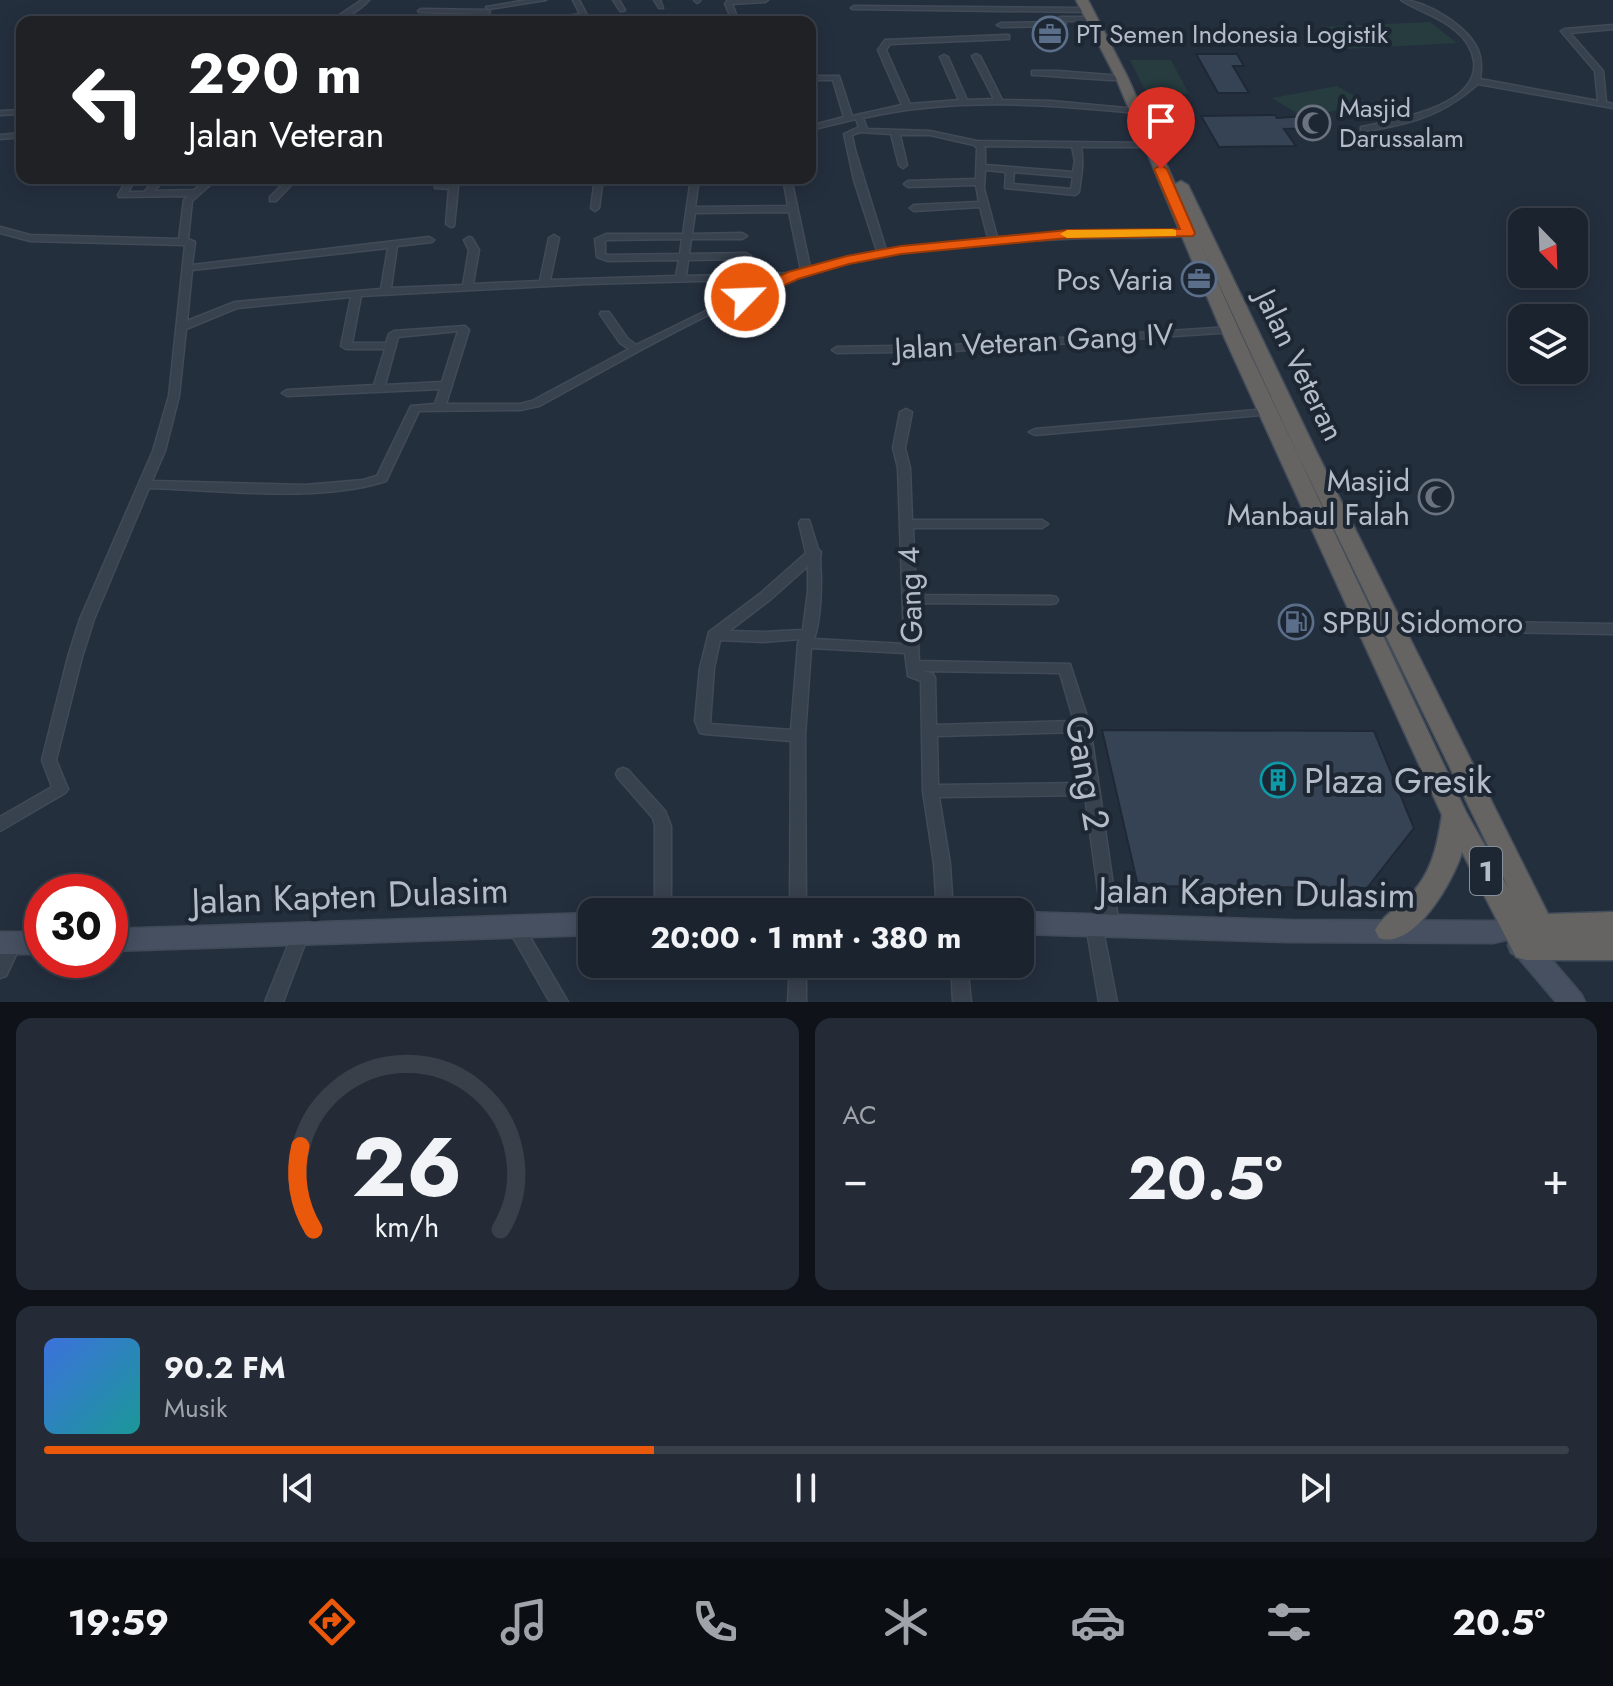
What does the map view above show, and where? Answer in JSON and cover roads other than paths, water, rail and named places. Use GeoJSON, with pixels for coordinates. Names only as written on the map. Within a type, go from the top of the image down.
{"type":"FeatureCollection","features":[{"type":"Feature","properties":{"kind":"highway","name":"Jalan Veteran"},"geometry":{"type":"LineString","coordinates":[[1088,7],[1216,278],[1391,625],[1525,936]]}},
{"type":"Feature","properties":{"kind":"highway","name":"Jalan Veteran"},"geometry":{"type":"LineString","coordinates":[[1088,7],[1200,245]]}},
{"type":"Feature","properties":{"kind":"highway","name":"Jalan Veteran"},"geometry":{"type":"LineString","coordinates":[[1216,278],[1230,330],[1455,815],[1525,936]]}},
{"type":"Feature","properties":{"kind":"highway"},"geometry":{"type":"LineString","coordinates":[[1389,930],[1413,911],[1441,876],[1451,854],[1455,815]]}},
{"type":"Feature","properties":{"kind":"highway"},"geometry":{"type":"LineString","coordinates":[[1525,936],[1613,924]]}},
{"type":"Feature","properties":{"kind":"highway"},"geometry":{"type":"LineString","coordinates":[[1525,936],[1613,948]]}},
{"type":"Feature","properties":{"kind":"main road","name":"Jalan Kapten Dulasim"},"geometry":{"type":"LineString","coordinates":[[128,939],[578,924]]}},
{"type":"Feature","properties":{"kind":"main road","name":"Jalan Kapten Dulasim"},"geometry":{"type":"LineString","coordinates":[[1034,924],[1389,930],[1525,936]]}},
{"type":"Feature","properties":{"kind":"main road"},"geometry":{"type":"LineString","coordinates":[[1525,936],[1573,1002]]}},
{"type":"Feature","properties":{"kind":"street"},"geometry":{"type":"LineString","coordinates":[[339,16],[360,7],[366,0]]}},
{"type":"Feature","properties":{"kind":"street"},"geometry":{"type":"LineString","coordinates":[[421,11],[543,0]]}},
{"type":"Feature","properties":{"kind":"street"},"geometry":{"type":"LineString","coordinates":[[576,0],[584,15],[578,16]]}},
{"type":"Feature","properties":{"kind":"street"},"geometry":{"type":"LineString","coordinates":[[616,0],[622,10]]}},
{"type":"Feature","properties":{"kind":"street"},"geometry":{"type":"LineString","coordinates":[[732,1],[765,0]]}},
{"type":"Feature","properties":{"kind":"street"},"geometry":{"type":"LineString","coordinates":[[1364,129],[1417,118],[1451,105],[1476,81],[1479,61],[1471,42],[1448,21],[1404,0]]}},
{"type":"Feature","properties":{"kind":"street"},"geometry":{"type":"LineString","coordinates":[[854,8],[1088,7]]}},
{"type":"Feature","properties":{"kind":"street"},"geometry":{"type":"LineString","coordinates":[[1001,25],[1062,24],[1060,19],[1088,7]]}},
{"type":"Feature","properties":{"kind":"street"},"geometry":{"type":"LineString","coordinates":[[1602,104],[1599,71],[1565,31],[1613,27]]}},
{"type":"Feature","properties":{"kind":"street"},"geometry":{"type":"LineString","coordinates":[[907,107],[882,50],[888,42],[1006,37]]}},
{"type":"Feature","properties":{"kind":"street"},"geometry":{"type":"LineString","coordinates":[[976,56],[1000,103]]}},
{"type":"Feature","properties":{"kind":"street"},"geometry":{"type":"LineString","coordinates":[[944,57],[965,104]]}},
{"type":"Feature","properties":{"kind":"street"},"geometry":{"type":"LineString","coordinates":[[1035,73],[1075,72],[1086,77],[1122,78]]}},
{"type":"Feature","properties":{"kind":"street"},"geometry":{"type":"LineString","coordinates":[[816,78],[836,78],[849,120]]}},
{"type":"Feature","properties":{"kind":"street"},"geometry":{"type":"LineString","coordinates":[[1476,81],[1613,106]]}},
{"type":"Feature","properties":{"kind":"street"},"geometry":{"type":"LineString","coordinates":[[816,127],[907,107],[965,104],[1052,103],[1136,111]]}},
{"type":"Feature","properties":{"kind":"street"},"geometry":{"type":"LineString","coordinates":[[859,117],[860,129]]}},
{"type":"Feature","properties":{"kind":"street"},"geometry":{"type":"LineString","coordinates":[[882,253],[855,175],[848,134],[860,129],[939,135],[977,143],[1151,145]]}},
{"type":"Feature","properties":{"kind":"street"},"geometry":{"type":"LineString","coordinates":[[895,132],[903,165]]}},
{"type":"Feature","properties":{"kind":"street"},"geometry":{"type":"LineString","coordinates":[[977,143],[981,148],[979,182],[993,240]]}},
{"type":"Feature","properties":{"kind":"street"},"geometry":{"type":"LineString","coordinates":[[1010,170],[1008,186],[1070,193],[1078,190],[1076,144]]}},
{"type":"Feature","properties":{"kind":"street"},"geometry":{"type":"LineString","coordinates":[[980,167],[1078,175]]}},
{"type":"Feature","properties":{"kind":"street"},"geometry":{"type":"LineString","coordinates":[[908,184],[979,182]]}},
{"type":"Feature","properties":{"kind":"street"},"geometry":{"type":"LineString","coordinates":[[128,184],[122,195],[195,193]]}},
{"type":"Feature","properties":{"kind":"street"},"geometry":{"type":"LineString","coordinates":[[147,194],[156,184]]}},
{"type":"Feature","properties":{"kind":"street"},"geometry":{"type":"LineString","coordinates":[[183,242],[184,208],[206,184]]}},
{"type":"Feature","properties":{"kind":"street"},"geometry":{"type":"LineString","coordinates":[[273,199],[288,184]]}},
{"type":"Feature","properties":{"kind":"street"},"geometry":{"type":"LineString","coordinates":[[438,184],[454,187],[451,224]]}},
{"type":"Feature","properties":{"kind":"street"},"geometry":{"type":"LineString","coordinates":[[595,208],[598,184]]}},
{"type":"Feature","properties":{"kind":"street"},"geometry":{"type":"LineString","coordinates":[[681,277],[694,184]]}},
{"type":"Feature","properties":{"kind":"street"},"geometry":{"type":"LineString","coordinates":[[788,184],[806,272]]}},
{"type":"Feature","properties":{"kind":"street"},"geometry":{"type":"LineString","coordinates":[[914,208],[983,204]]}},
{"type":"Feature","properties":{"kind":"street"},"geometry":{"type":"LineString","coordinates":[[691,210],[793,209]]}},
{"type":"Feature","properties":{"kind":"street"},"geometry":{"type":"LineString","coordinates":[[0,230],[30,238],[190,242],[174,396],[159,451],[87,619],[75,657],[49,760],[60,789],[0,825]]}},
{"type":"Feature","properties":{"kind":"street"},"geometry":{"type":"LineString","coordinates":[[146,484],[323,488],[375,482],[382,478],[413,409],[535,404],[636,350],[793,276],[882,253],[1068,234],[1200,245]]}},
{"type":"Feature","properties":{"kind":"street"},"geometry":{"type":"LineString","coordinates":[[742,236],[600,239],[600,255],[603,258],[746,256]]}},
{"type":"Feature","properties":{"kind":"street"},"geometry":{"type":"LineString","coordinates":[[544,283],[554,238]]}},
{"type":"Feature","properties":{"kind":"street"},"geometry":{"type":"LineString","coordinates":[[187,268],[429,240]]}},
{"type":"Feature","properties":{"kind":"street"},"geometry":{"type":"LineString","coordinates":[[467,288],[474,250],[469,240]]}},
{"type":"Feature","properties":{"kind":"street"},"geometry":{"type":"LineString","coordinates":[[385,292],[393,244]]}},
{"type":"Feature","properties":{"kind":"street"},"geometry":{"type":"LineString","coordinates":[[181,327],[232,306],[357,293],[681,277],[793,276]]}},
{"type":"Feature","properties":{"kind":"street"},"geometry":{"type":"LineString","coordinates":[[357,293],[346,346],[391,346]]}},
{"type":"Feature","properties":{"kind":"street"},"geometry":{"type":"LineString","coordinates":[[605,314],[624,341],[636,350]]}},
{"type":"Feature","properties":{"kind":"street"},"geometry":{"type":"LineString","coordinates":[[379,387],[394,334],[464,330],[440,407]]}},
{"type":"Feature","properties":{"kind":"street","name":"Jalan Veteran Gang IV"},"geometry":{"type":"LineString","coordinates":[[837,350],[942,349],[1230,330]]}},
{"type":"Feature","properties":{"kind":"street"},"geometry":{"type":"LineString","coordinates":[[287,393],[447,385]]}},
{"type":"Feature","properties":{"kind":"street","name":"Gang 4"},"geometry":{"type":"LineString","coordinates":[[906,412],[899,448],[904,468],[912,666],[913,672],[928,678],[931,791],[944,898]]}},
{"type":"Feature","properties":{"kind":"street"},"geometry":{"type":"LineString","coordinates":[[1035,432],[1268,412]]}},
{"type":"Feature","properties":{"kind":"street"},"geometry":{"type":"LineString","coordinates":[[798,898],[798,736],[807,638],[817,583],[815,552],[805,523]]}},
{"type":"Feature","properties":{"kind":"street"},"geometry":{"type":"LineString","coordinates":[[907,524],[1042,524]]}},
{"type":"Feature","properties":{"kind":"street"},"geometry":{"type":"LineString","coordinates":[[798,736],[737,733],[703,726],[707,668],[714,635],[766,596],[815,552]]}},
{"type":"Feature","properties":{"kind":"street"},"geometry":{"type":"LineString","coordinates":[[911,599],[1051,600]]}},
{"type":"Feature","properties":{"kind":"street"},"geometry":{"type":"LineString","coordinates":[[1391,625],[1613,629]]}},
{"type":"Feature","properties":{"kind":"street"},"geometry":{"type":"LineString","coordinates":[[714,635],[807,638],[911,649]]}},
{"type":"Feature","properties":{"kind":"street","name":"Gang 2"},"geometry":{"type":"LineString","coordinates":[[912,666],[1065,668],[1083,726],[1093,789],[1108,1002]]}},
{"type":"Feature","properties":{"kind":"street"},"geometry":{"type":"LineString","coordinates":[[929,731],[1083,726]]}},
{"type":"Feature","properties":{"kind":"street"},"geometry":{"type":"LineString","coordinates":[[623,774],[660,815],[663,826],[663,898]]}},
{"type":"Feature","properties":{"kind":"street"},"geometry":{"type":"LineString","coordinates":[[931,791],[1093,789]]}},
{"type":"Feature","properties":{"kind":"street"},"geometry":{"type":"LineString","coordinates":[[514,925],[559,1002]]}},
{"type":"Feature","properties":{"kind":"street"},"geometry":{"type":"LineString","coordinates":[[274,1002],[301,933]]}},
{"type":"Feature","properties":{"kind":"street"},"geometry":{"type":"LineString","coordinates":[[0,971],[6,943]]}},
{"type":"Feature","properties":{"kind":"street"},"geometry":{"type":"LineString","coordinates":[[797,1002],[798,978]]}},
{"type":"Feature","properties":{"kind":"street"},"geometry":{"type":"LineString","coordinates":[[960,978],[962,1002]]}},
{"type":"Feature","properties":{"kind":"place","name":"PT Semen Indonesia Logistik"},"geometry":{"type":"Point","coordinates":[1050,34]}},
{"type":"Feature","properties":{"kind":"place","name":"Masjid Darussalam"},"geometry":{"type":"Point","coordinates":[1313,123]}},
{"type":"Feature","properties":{"kind":"place","name":"Pos Varia"},"geometry":{"type":"Point","coordinates":[1199,279]}},
{"type":"Feature","properties":{"kind":"place","name":"Masjid Manbaul Falah"},"geometry":{"type":"Point","coordinates":[1436,497]}},
{"type":"Feature","properties":{"kind":"place","name":"SPBU Sidomoro"},"geometry":{"type":"Point","coordinates":[1296,622]}},
{"type":"Feature","properties":{"kind":"place","name":"Plaza Gresik"},"geometry":{"type":"Point","coordinates":[1278,780]}}]}
